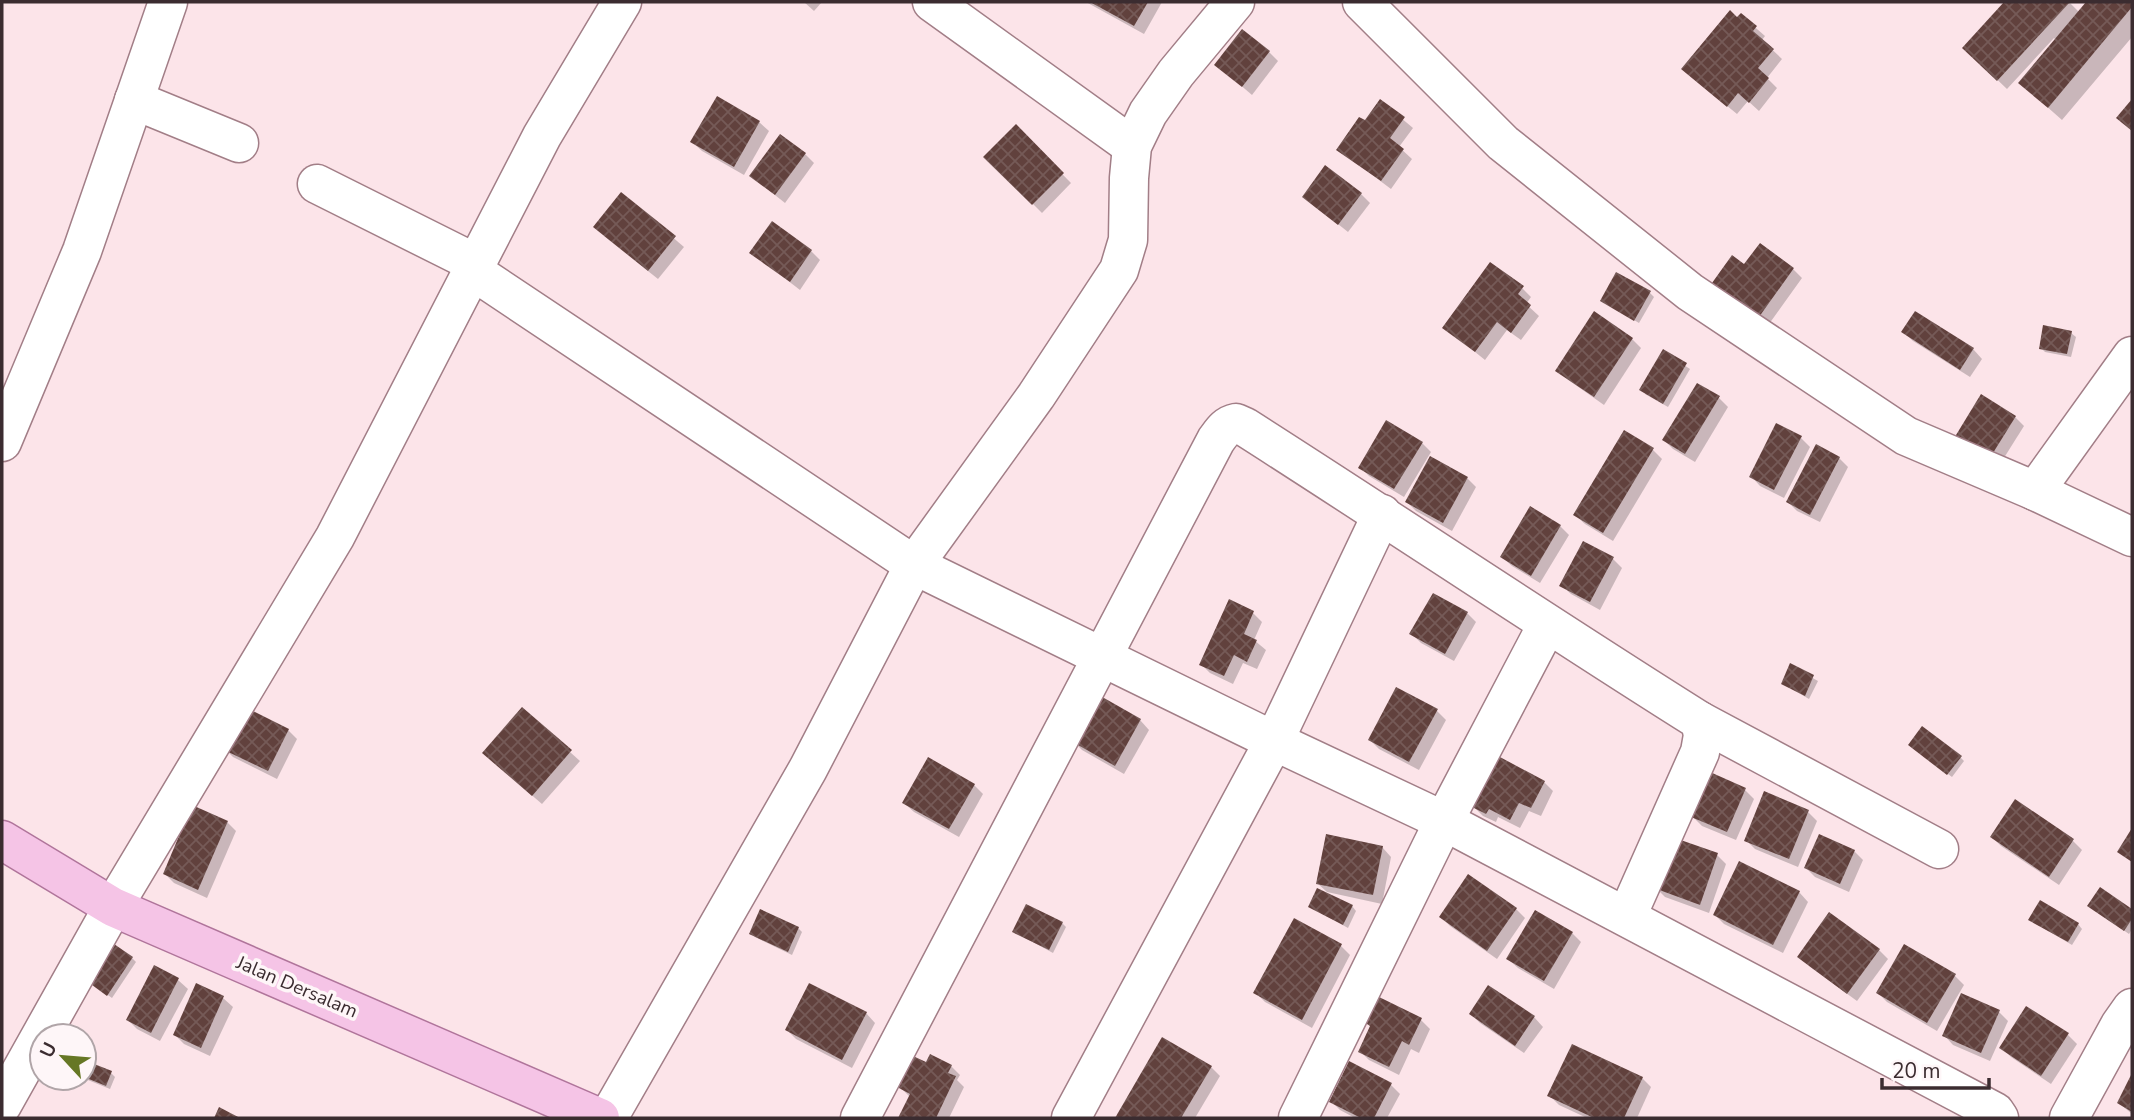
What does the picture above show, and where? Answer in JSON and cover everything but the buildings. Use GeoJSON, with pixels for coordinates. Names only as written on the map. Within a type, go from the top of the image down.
{"type":"FeatureCollection","features":[{"type":"Feature","properties":{"kind":"main road","name":"Jalan Dersalam"},"geometry":{"type":"LineString","coordinates":[[2,840],[113,906],[595,1117]]}},
{"type":"Feature","properties":{"kind":"street"},"geometry":{"type":"LineString","coordinates":[[2,442],[82,251],[168,2]]}},
{"type":"Feature","properties":{"kind":"street"},"geometry":{"type":"LineString","coordinates":[[2,1105],[113,906],[335,537],[542,136],[622,2]]}},
{"type":"Feature","properties":{"kind":"street"},"geometry":{"type":"LineString","coordinates":[[932,2],[1132,146]]}},
{"type":"Feature","properties":{"kind":"street"},"geometry":{"type":"LineString","coordinates":[[1362,2],[1503,143],[1690,292],[1906,436],[2035,491],[2132,537]]}},
{"type":"Feature","properties":{"kind":"street"},"geometry":{"type":"LineString","coordinates":[[595,1117],[808,769],[914,565],[1036,396],[1119,270],[1128,240],[1132,146],[1147,113],[1219,7]]}},
{"type":"Feature","properties":{"kind":"street"},"geometry":{"type":"LineString","coordinates":[[134,100],[239,143]]}},
{"type":"Feature","properties":{"kind":"street"},"geometry":{"type":"LineString","coordinates":[[317,184],[475,268],[914,565],[1444,821],[1995,1112],[1999,1118]]}},
{"type":"Feature","properties":{"kind":"street"},"geometry":{"type":"LineString","coordinates":[[2035,491],[2132,356]]}},
{"type":"Feature","properties":{"kind":"street"},"geometry":{"type":"LineString","coordinates":[[860,1118],[1216,440],[1231,424],[1244,427],[1382,514],[1547,625],[1700,721],[1939,849]]}},
{"type":"Feature","properties":{"kind":"street"},"geometry":{"type":"LineString","coordinates":[[1071,1118],[1274,741],[1382,514]]}},
{"type":"Feature","properties":{"kind":"street"},"geometry":{"type":"LineString","coordinates":[[1298,1118],[1444,821],[1547,625]]}},
{"type":"Feature","properties":{"kind":"street"},"geometry":{"type":"LineString","coordinates":[[1627,916],[1700,752],[1703,735],[1700,721]]}},
{"type":"Feature","properties":{"kind":"street"},"geometry":{"type":"LineString","coordinates":[[2070,1118],[2119,1025],[2132,1008]]}}]}
